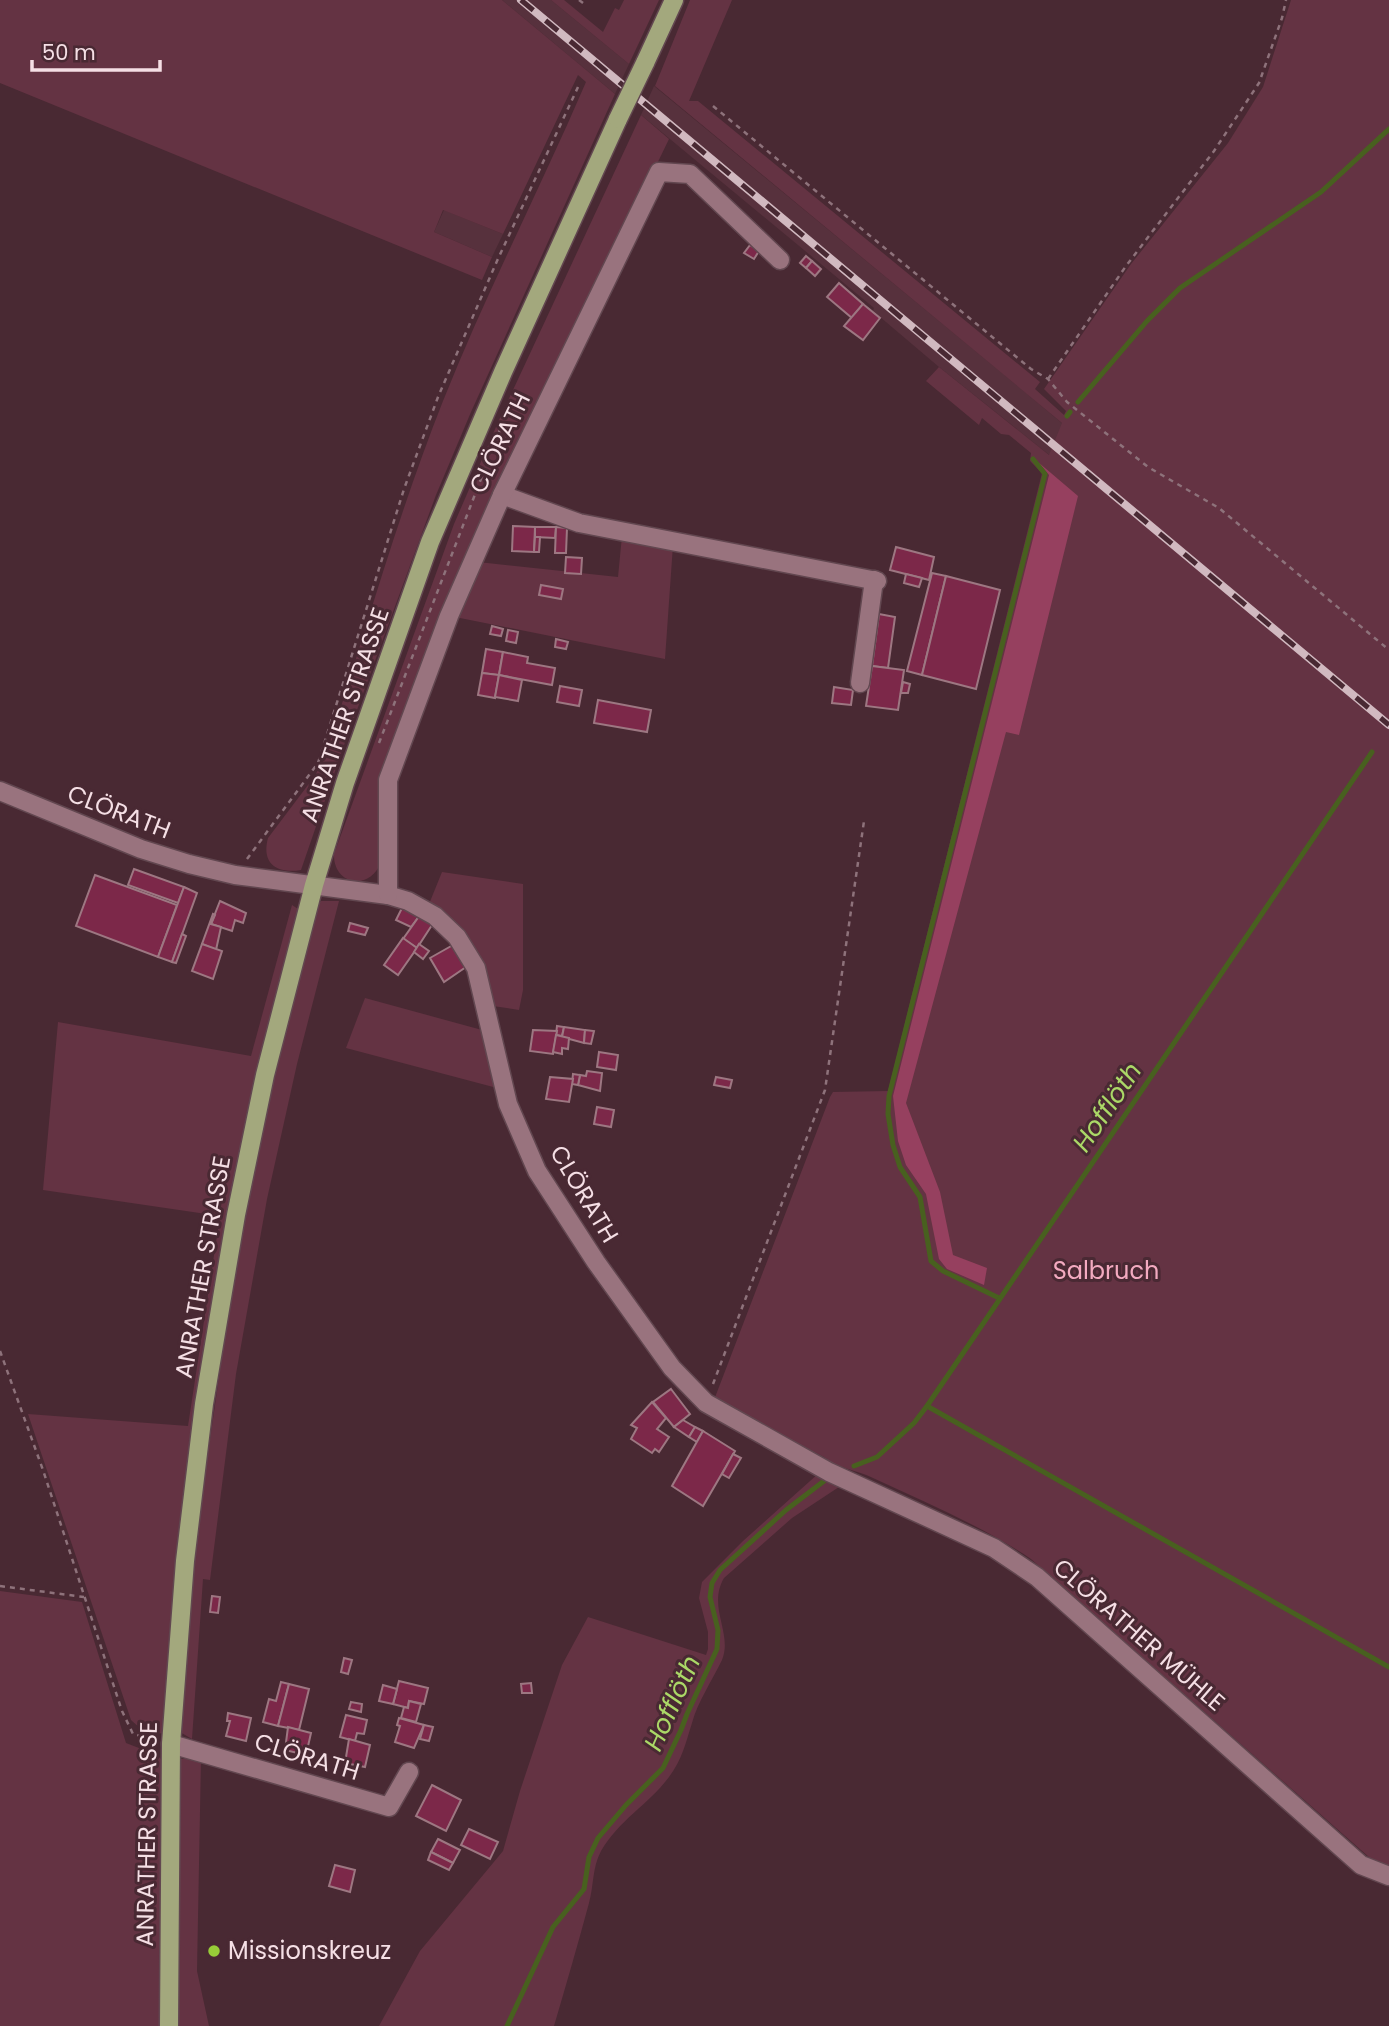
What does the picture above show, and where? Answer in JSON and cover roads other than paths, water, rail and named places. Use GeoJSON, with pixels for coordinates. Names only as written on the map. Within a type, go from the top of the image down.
{"type":"FeatureCollection","features":[{"type":"Feature","properties":{"kind":"main road","name":"CLÖRATH"},"geometry":{"type":"LineString","coordinates":[[430,542],[503,372],[674,0]]}},
{"type":"Feature","properties":{"kind":"main road","name":"ANRATHER STRASSE"},"geometry":{"type":"LineString","coordinates":[[169,2026],[171,1744],[185,1561],[204,1404],[236,1215],[265,1075],[314,885],[345,783],[430,542]]}},
{"type":"Feature","properties":{"kind":"street","name":"CLÖRATH"},"geometry":{"type":"LineString","coordinates":[[388,895],[388,780],[449,616],[502,495],[659,172],[690,174],[780,260]]}},
{"type":"Feature","properties":{"kind":"street"},"geometry":{"type":"LineString","coordinates":[[502,495],[579,523],[876,580],[860,683]]}},
{"type":"Feature","properties":{"kind":"street","name":"CLÖRATH"},"geometry":{"type":"LineString","coordinates":[[0,791],[141,849],[188,864],[235,875],[388,895],[408,901],[435,916],[457,937],[476,968],[508,1104],[537,1171],[596,1262],[672,1368],[706,1403],[825,1469]]}},
{"type":"Feature","properties":{"kind":"street","name":"CLÖRATHER MÜHLE"},"geometry":{"type":"LineString","coordinates":[[825,1469],[994,1548],[1037,1577],[1361,1865],[1389,1875]]}},
{"type":"Feature","properties":{"kind":"street","name":"CLÖRATH"},"geometry":{"type":"LineString","coordinates":[[171,1744],[389,1807],[409,1772]]}},
{"type":"Feature","properties":{"kind":"waterway"},"geometry":{"type":"LineString","coordinates":[[1078,402],[1147,321],[1180,288],[1321,192],[1389,129]]}},
{"type":"Feature","properties":{"kind":"waterway"},"geometry":{"type":"LineString","coordinates":[[1067,416],[1070,412]]}},
{"type":"Feature","properties":{"kind":"waterway"},"geometry":{"type":"LineString","coordinates":[[999,1298],[943,1271],[931,1261],[920,1197],[900,1167],[888,1114],[889,1096],[1045,474],[1033,459]]}},
{"type":"Feature","properties":{"kind":"waterway","name":"Hofflöth"},"geometry":{"type":"LineString","coordinates":[[854,1466],[877,1457],[914,1423],[927,1406],[1372,752]]}},
{"type":"Feature","properties":{"kind":"waterway"},"geometry":{"type":"LineString","coordinates":[[927,1406],[1389,1667]]}},
{"type":"Feature","properties":{"kind":"waterway","name":"Hofflöth"},"geometry":{"type":"LineString","coordinates":[[507,2026],[553,1927],[584,1889],[589,1857],[598,1838],[663,1768],[681,1730],[717,1649],[718,1630],[710,1597],[712,1583],[720,1570],[786,1510],[824,1481]]}},
{"type":"Feature","properties":{"kind":"railway"},"geometry":{"type":"LineString","coordinates":[[521,0],[1389,725]]}},
{"type":"Feature","properties":{"kind":"place","name":"Missionskreuz"},"geometry":{"type":"Point","coordinates":[214,1951]}},
{"type":"Feature","properties":{"kind":"park label","name":"Salbruch"},"geometry":{"type":"Point","coordinates":[1106,1271]}}]}
